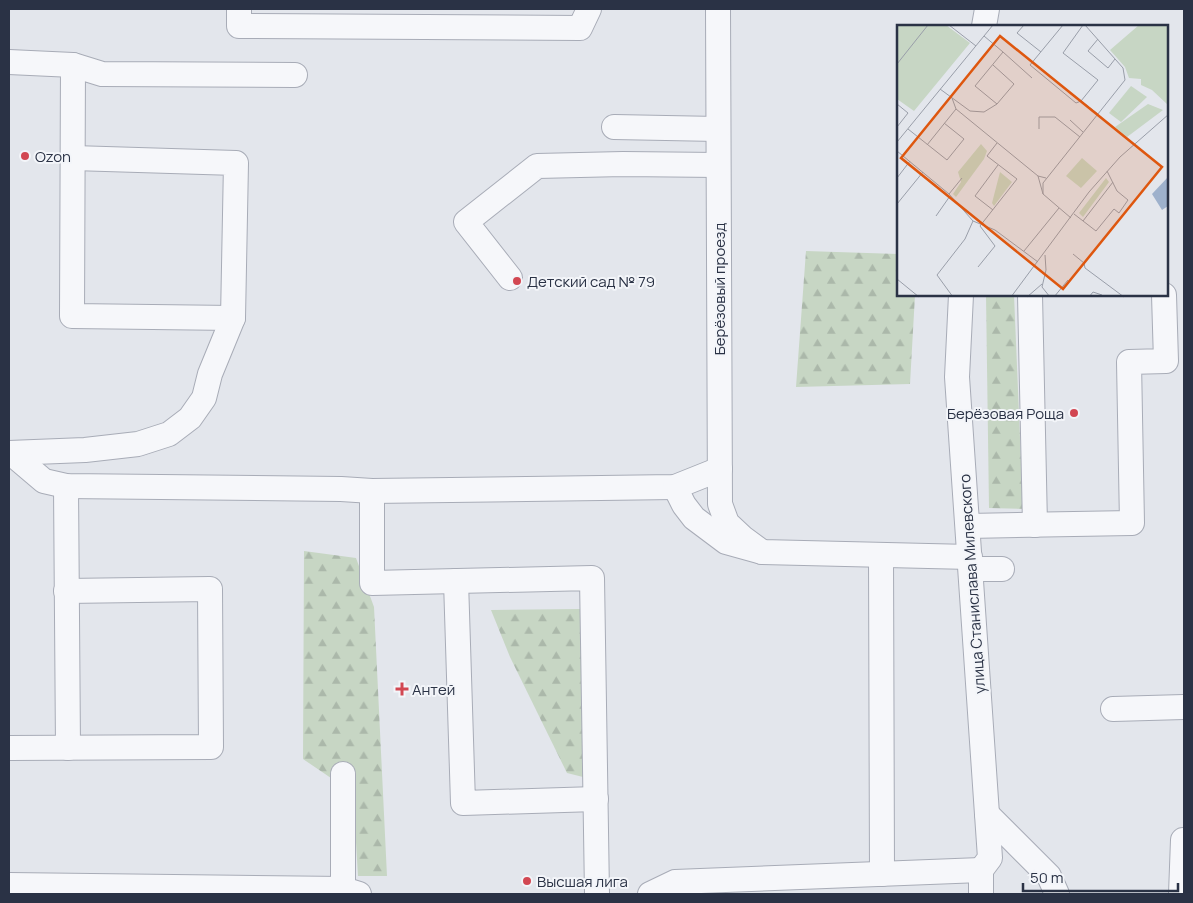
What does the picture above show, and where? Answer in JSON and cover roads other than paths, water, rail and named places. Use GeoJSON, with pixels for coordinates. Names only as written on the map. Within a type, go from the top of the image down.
{"type":"FeatureCollection","features":[{"type":"Feature","properties":{"kind":"street"},"geometry":{"type":"LineString","coordinates":[[239,9],[239,26],[570,28],[580,28],[589,9]]}},
{"type":"Feature","properties":{"kind":"street","name":"Берёзовый проезд"},"geometry":{"type":"LineString","coordinates":[[718,9],[720,504],[727,523],[762,552]]}},
{"type":"Feature","properties":{"kind":"street"},"geometry":{"type":"LineString","coordinates":[[984,25],[987,9]]}},
{"type":"Feature","properties":{"kind":"street"},"geometry":{"type":"LineString","coordinates":[[9,62],[73,65],[102,74],[295,75]]}},
{"type":"Feature","properties":{"kind":"street"},"geometry":{"type":"LineString","coordinates":[[73,65],[72,316],[233,318]]}},
{"type":"Feature","properties":{"kind":"street"},"geometry":{"type":"LineString","coordinates":[[614,127],[718,129]]}},
{"type":"Feature","properties":{"kind":"street"},"geometry":{"type":"LineString","coordinates":[[10,453],[86,450],[138,444],[169,434],[190,418],[204,398],[210,374],[233,318],[236,163],[73,158]]}},
{"type":"Feature","properties":{"kind":"street"},"geometry":{"type":"LineString","coordinates":[[510,278],[466,222],[537,166],[623,164],[718,165]]}},
{"type":"Feature","properties":{"kind":"street","name":"улица Станислава Милевского"},"geometry":{"type":"LineString","coordinates":[[962,296],[957,377],[990,858],[981,870]]}},
{"type":"Feature","properties":{"kind":"street"},"geometry":{"type":"LineString","coordinates":[[1030,296],[1035,525]]}},
{"type":"Feature","properties":{"kind":"street"},"geometry":{"type":"LineString","coordinates":[[968,526],[1132,522],[1129,362],[1166,361],[1164,296]]}},
{"type":"Feature","properties":{"kind":"street"},"geometry":{"type":"LineString","coordinates":[[10,453],[44,480],[66,486],[341,489],[372,492],[675,487],[720,469]]}},
{"type":"Feature","properties":{"kind":"street"},"geometry":{"type":"LineString","coordinates":[[66,486],[68,748]]}},
{"type":"Feature","properties":{"kind":"street"},"geometry":{"type":"LineString","coordinates":[[675,487],[684,505],[694,518],[726,542],[762,552],[881,555],[971,563],[1002,569]]}},
{"type":"Feature","properties":{"kind":"street"},"geometry":{"type":"LineString","coordinates":[[372,492],[372,583],[592,578],[597,894]]}},
{"type":"Feature","properties":{"kind":"street"},"geometry":{"type":"LineString","coordinates":[[881,555],[882,874]]}},
{"type":"Feature","properties":{"kind":"street"},"geometry":{"type":"LineString","coordinates":[[456,581],[463,803],[596,799]]}},
{"type":"Feature","properties":{"kind":"street"},"geometry":{"type":"LineString","coordinates":[[9,748],[211,747],[210,589],[66,591]]}},
{"type":"Feature","properties":{"kind":"street"},"geometry":{"type":"LineString","coordinates":[[1113,708],[1184,707]]}},
{"type":"Feature","properties":{"kind":"street"},"geometry":{"type":"LineString","coordinates":[[9,885],[52,890],[354,893],[343,774]]}},
{"type":"Feature","properties":{"kind":"street"},"geometry":{"type":"LineString","coordinates":[[987,814],[1049,876],[1057,894]]}},
{"type":"Feature","properties":{"kind":"street"},"geometry":{"type":"LineString","coordinates":[[1181,894],[1183,840]]}},
{"type":"Feature","properties":{"kind":"street"},"geometry":{"type":"LineString","coordinates":[[650,894],[675,882],[981,870],[981,894]]}},
{"type":"Feature","properties":{"kind":"place","name":"Ozon"},"geometry":{"type":"Point","coordinates":[25,156]}},
{"type":"Feature","properties":{"kind":"place","name":"Детский сад № 79"},"geometry":{"type":"Point","coordinates":[517,281]}},
{"type":"Feature","properties":{"kind":"place","name":"Берёзовая Роща"},"geometry":{"type":"Point","coordinates":[1074,413]}},
{"type":"Feature","properties":{"kind":"place","name":"Антей"},"geometry":{"type":"Point","coordinates":[402,689]}},
{"type":"Feature","properties":{"kind":"place","name":"Высшая лига"},"geometry":{"type":"Point","coordinates":[527,881]}}]}
